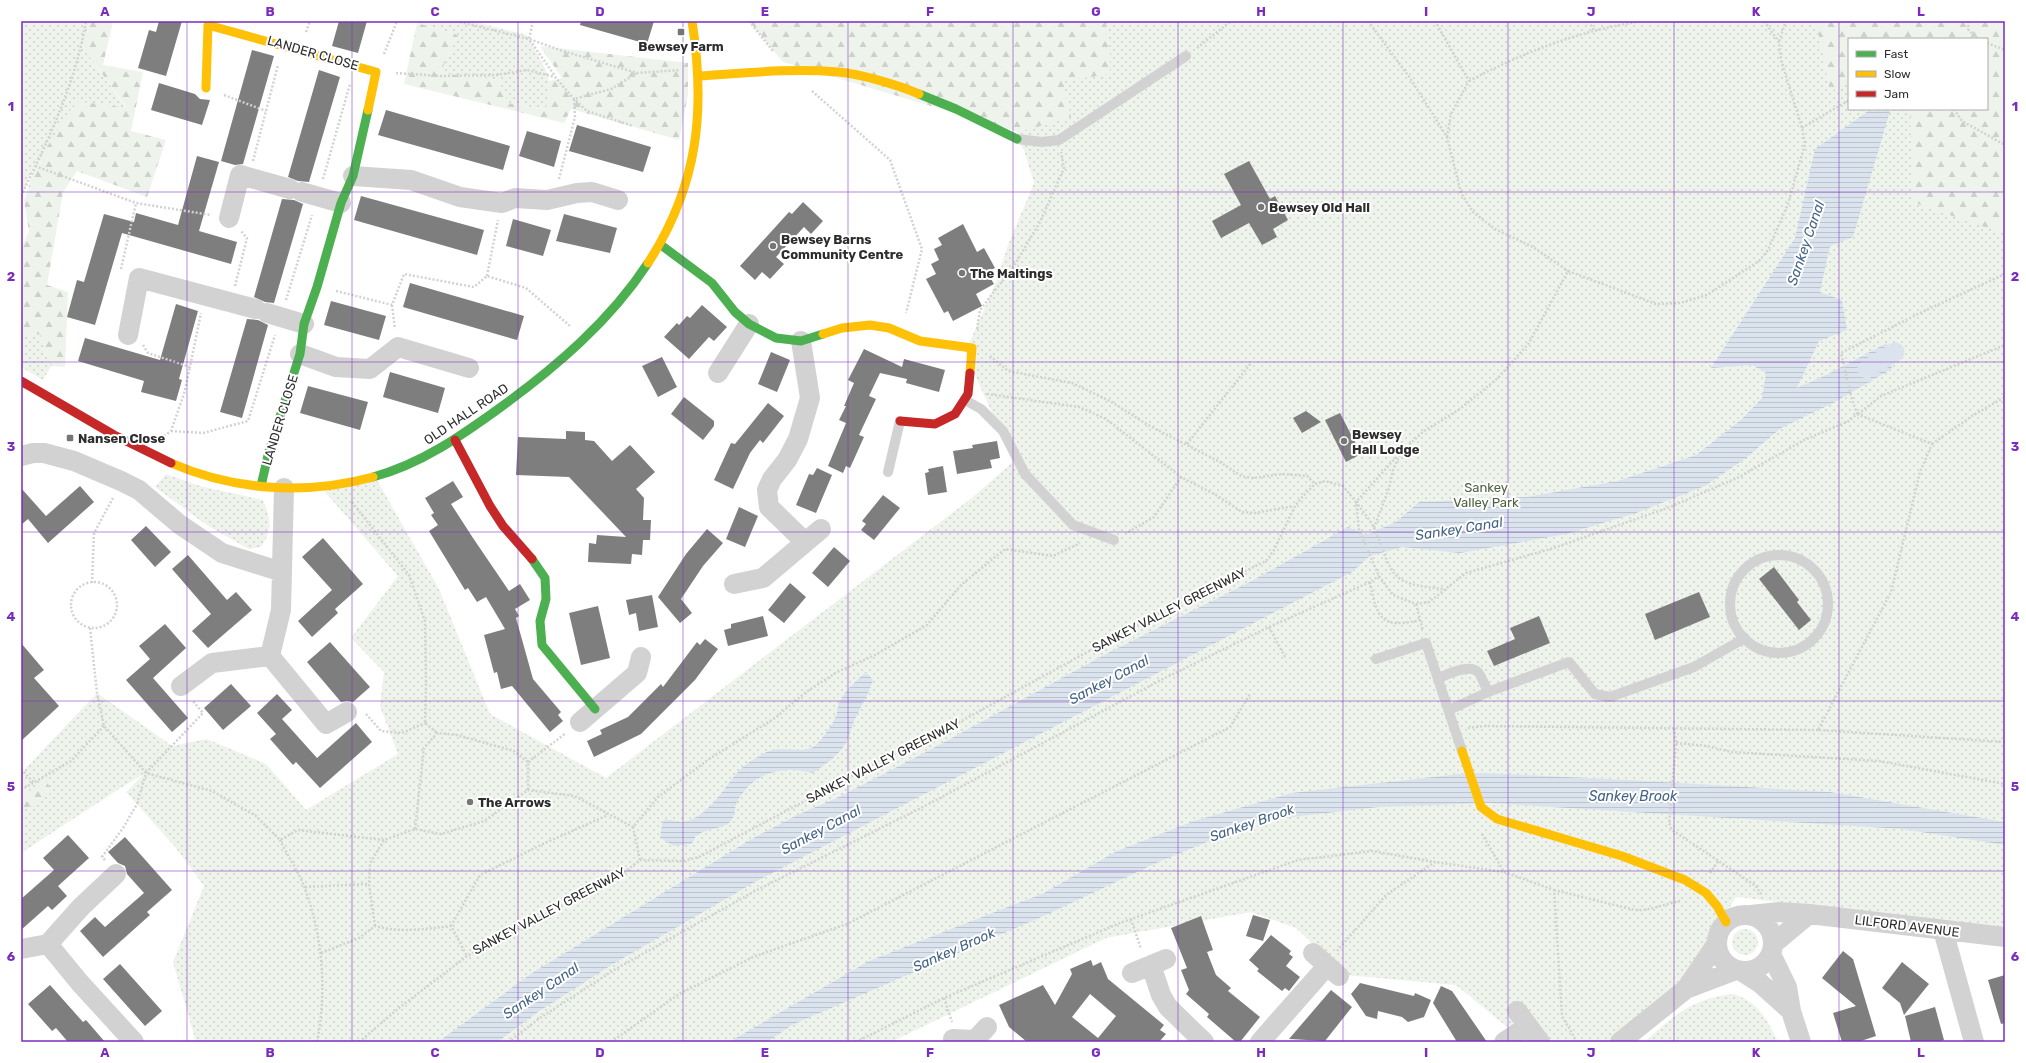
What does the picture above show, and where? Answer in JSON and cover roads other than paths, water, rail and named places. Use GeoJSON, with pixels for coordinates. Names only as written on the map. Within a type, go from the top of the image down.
{"type":"FeatureCollection","features":[{"type":"Feature","properties":{"kind":"street","name":"OLD HALL ROAD"},"geometry":{"type":"LineString","coordinates":[[21,381],[152,456],[203,475],[230,482],[284,488],[341,486],[359,482],[411,464],[455,440],[516,396],[584,338],[626,294],[661,245],[676,214],[687,184],[695,155],[700,110],[700,76],[698,53],[692,21]]}},
{"type":"Feature","properties":{"kind":"street","name":"LANDER CLOSE"},"geometry":{"type":"LineString","coordinates":[[206,88],[208,25],[356,65],[376,72],[353,176],[341,203],[317,286],[304,324],[300,354],[269,451],[261,486]]}},
{"type":"Feature","properties":{"kind":"street"},"geometry":{"type":"LineString","coordinates":[[700,76],[790,70],[840,72],[902,87],[956,109],[1017,139]]}},
{"type":"Feature","properties":{"kind":"street"},"geometry":{"type":"LineString","coordinates":[[229,218],[240,175],[341,203]]}},
{"type":"Feature","properties":{"kind":"street"},"geometry":{"type":"LineString","coordinates":[[353,176],[411,180],[460,197],[502,203],[515,198],[547,200],[577,193],[592,192],[618,200]]}},
{"type":"Feature","properties":{"kind":"street"},"geometry":{"type":"LineString","coordinates":[[661,245],[712,283],[735,312],[749,324],[776,338],[801,341],[842,328],[870,325],[889,328],[920,341],[972,348],[966,397],[956,414],[935,424],[900,421]]}},
{"type":"Feature","properties":{"kind":"street"},"geometry":{"type":"LineString","coordinates":[[128,334],[139,278],[226,300],[304,324]]}},
{"type":"Feature","properties":{"kind":"street"},"geometry":{"type":"LineString","coordinates":[[718,373],[749,324]]}},
{"type":"Feature","properties":{"kind":"street"},"geometry":{"type":"LineString","coordinates":[[801,341],[810,398],[798,439],[787,460],[772,479],[767,490],[769,507],[805,542]]}},
{"type":"Feature","properties":{"kind":"street"},"geometry":{"type":"LineString","coordinates":[[300,354],[336,367],[370,369],[398,347],[469,368]]}},
{"type":"Feature","properties":{"kind":"street"},"geometry":{"type":"LineString","coordinates":[[455,440],[490,506],[503,526],[531,558],[544,578],[546,599],[540,621],[542,645],[595,709]]}},
{"type":"Feature","properties":{"kind":"street"},"geometry":{"type":"LineString","coordinates":[[21,456],[32,453],[44,453],[74,461],[121,481],[139,490],[179,524],[222,553],[282,572]]}},
{"type":"Feature","properties":{"kind":"street"},"geometry":{"type":"LineString","coordinates":[[270,656],[281,610],[284,488]]}},
{"type":"Feature","properties":{"kind":"street"},"geometry":{"type":"LineString","coordinates":[[734,584],[763,578],[821,529]]}},
{"type":"Feature","properties":{"kind":"street"},"geometry":{"type":"LineString","coordinates":[[181,686],[212,663],[270,656]]}},
{"type":"Feature","properties":{"kind":"street"},"geometry":{"type":"LineString","coordinates":[[270,656],[326,724],[347,712]]}},
{"type":"Feature","properties":{"kind":"street"},"geometry":{"type":"LineString","coordinates":[[580,722],[637,673],[641,657]]}},
{"type":"Feature","properties":{"kind":"street"},"geometry":{"type":"LineString","coordinates":[[1462,751],[1481,807],[1497,819],[1511,825],[1622,856],[1685,880],[1706,893],[1717,906],[1726,922]]}},
{"type":"Feature","properties":{"kind":"street"},"geometry":{"type":"LineString","coordinates":[[21,949],[48,944],[81,907],[116,874]]}},
{"type":"Feature","properties":{"kind":"street","name":"LILFORD AVENUE"},"geometry":{"type":"LineString","coordinates":[[1751,915],[1779,912],[1809,914],[2005,937]]}},
{"type":"Feature","properties":{"kind":"street"},"geometry":{"type":"LineString","coordinates":[[1686,989],[1739,970],[1754,970],[1761,966],[1772,949],[1809,914]]}},
{"type":"Feature","properties":{"kind":"street"},"geometry":{"type":"LineString","coordinates":[[1620,1042],[1686,989],[1717,943],[1721,928],[1726,922],[1734,917],[1751,915],[1765,923],[1772,937],[1772,949],[1787,987],[1790,1011],[1801,1042]]}},
{"type":"Feature","properties":{"kind":"street"},"geometry":{"type":"LineString","coordinates":[[1943,930],[1974,1042]]}},
{"type":"Feature","properties":{"kind":"street"},"geometry":{"type":"LineString","coordinates":[[1717,943],[1722,959],[1728,966],[1739,970],[1769,990],[1790,1011]]}},
{"type":"Feature","properties":{"kind":"street"},"geometry":{"type":"LineString","coordinates":[[48,944],[89,994],[134,1042]]}},
{"type":"Feature","properties":{"kind":"street"},"geometry":{"type":"LineString","coordinates":[[1260,1042],[1326,965]]}},
{"type":"Feature","properties":{"kind":"street"},"geometry":{"type":"LineString","coordinates":[[1149,966],[1161,995],[1168,1007],[1204,1042]]}},
{"type":"Feature","properties":{"kind":"street"},"geometry":{"type":"LineString","coordinates":[[1504,1042],[1522,1018],[1540,1042]]}},
{"type":"Feature","properties":{"kind":"street"},"geometry":{"type":"LineString","coordinates":[[953,1039],[980,1036]]}},
{"type":"Feature","properties":{"kind":"lane"},"geometry":{"type":"LineString","coordinates":[[1017,139],[1042,142],[1059,140],[1186,56]]}},
{"type":"Feature","properties":{"kind":"lane"},"geometry":{"type":"LineString","coordinates":[[966,397],[981,409],[1003,431],[1025,474],[1073,525],[1114,540]]}},
{"type":"Feature","properties":{"kind":"lane"},"geometry":{"type":"LineString","coordinates":[[888,472],[900,421]]}},
{"type":"Feature","properties":{"kind":"lane"},"geometry":{"type":"LineString","coordinates":[[1780,555],[1797,558],[1811,566],[1822,579],[1827,593],[1828,609],[1824,624],[1815,637],[1803,647],[1788,652],[1772,652],[1757,647],[1745,638],[1735,625],[1731,609],[1732,592],[1742,573],[1749,565],[1764,557],[1780,555]]}},
{"type":"Feature","properties":{"kind":"lane"},"geometry":{"type":"LineString","coordinates":[[1449,710],[1488,692],[1568,662],[1596,694],[1610,697],[1694,668],[1745,638]]}},
{"type":"Feature","properties":{"kind":"lane"},"geometry":{"type":"LineString","coordinates":[[1376,658],[1426,642],[1456,729],[1462,751]]}},
{"type":"Feature","properties":{"kind":"lane"},"geometry":{"type":"LineString","coordinates":[[1438,678],[1467,669],[1474,669],[1478,673],[1488,692]]}},
{"type":"Feature","properties":{"kind":"water"},"geometry":{"type":"Polygon","coordinates":[[[1868,111],[1890,111],[1853,237],[1830,246],[1820,292],[1842,300],[1847,330],[1819,341],[1797,388],[1824,376],[1887,343],[1892,369],[1833,403],[1781,428],[1746,458],[1705,486],[1636,513],[1566,534],[1460,553],[1402,547],[1370,556],[1352,572],[755,882],[613,964],[538,1012],[497,1042],[438,1042],[532,973],[750,840],[795,816],[839,797],[928,751],[1108,653],[1248,583],[1348,527],[1366,535],[1396,522],[1419,502],[1527,497],[1618,481],[1696,455],[1742,419],[1762,398],[1766,373],[1752,365],[1711,368],[1795,238],[1815,149],[1868,111]]]}},
{"type":"Feature","properties":{"kind":"water"},"geometry":{"type":"Polygon","coordinates":[[[866,672],[873,680],[870,690],[854,721],[846,743],[838,754],[830,761],[813,773],[791,770],[780,771],[770,773],[760,778],[751,784],[737,802],[730,822],[726,825],[700,833],[691,844],[674,846],[660,838],[664,820],[685,822],[698,816],[715,801],[742,768],[757,757],[768,751],[776,749],[804,750],[817,744],[828,731],[834,720],[842,697],[866,672]]]}},
{"type":"Feature","properties":{"kind":"water","name":"Sankey Brook"},"geometry":{"type":"Polygon","coordinates":[[[1482,773],[1830,792],[2005,822],[2005,845],[1902,829],[1489,803],[1379,807],[1257,821],[1154,864],[1048,914],[792,1025],[767,1042],[729,1042],[869,961],[1044,893],[1117,851],[1194,821],[1292,793],[1460,774],[1482,773]]]}},
{"type":"Feature","properties":{"kind":"waterway","name":"Sankey Canal"},"geometry":{"type":"LineString","coordinates":[[1867,369],[1895,352]]}},
{"type":"Feature","properties":{"kind":"place","name":"Bewsey Farm"},"geometry":{"type":"Point","coordinates":[681,32]}},
{"type":"Feature","properties":{"kind":"place","name":"Bewsey Old Hall"},"geometry":{"type":"Point","coordinates":[1261,207]}},
{"type":"Feature","properties":{"kind":"place","name":"Bewsey Barns Community Centre"},"geometry":{"type":"Point","coordinates":[773,246]}},
{"type":"Feature","properties":{"kind":"place","name":"The Maltings"},"geometry":{"type":"Point","coordinates":[962,273]}},
{"type":"Feature","properties":{"kind":"place","name":"Nansen Close"},"geometry":{"type":"Point","coordinates":[70,438]}},
{"type":"Feature","properties":{"kind":"place","name":"Bewsey Hall Lodge"},"geometry":{"type":"Point","coordinates":[1344,441]}},
{"type":"Feature","properties":{"kind":"place","name":"The Arrows"},"geometry":{"type":"Point","coordinates":[470,802]}},
{"type":"Feature","properties":{"kind":"park label","name":"Sankey Valley Park"},"geometry":{"type":"Point","coordinates":[1486,494]}}]}
